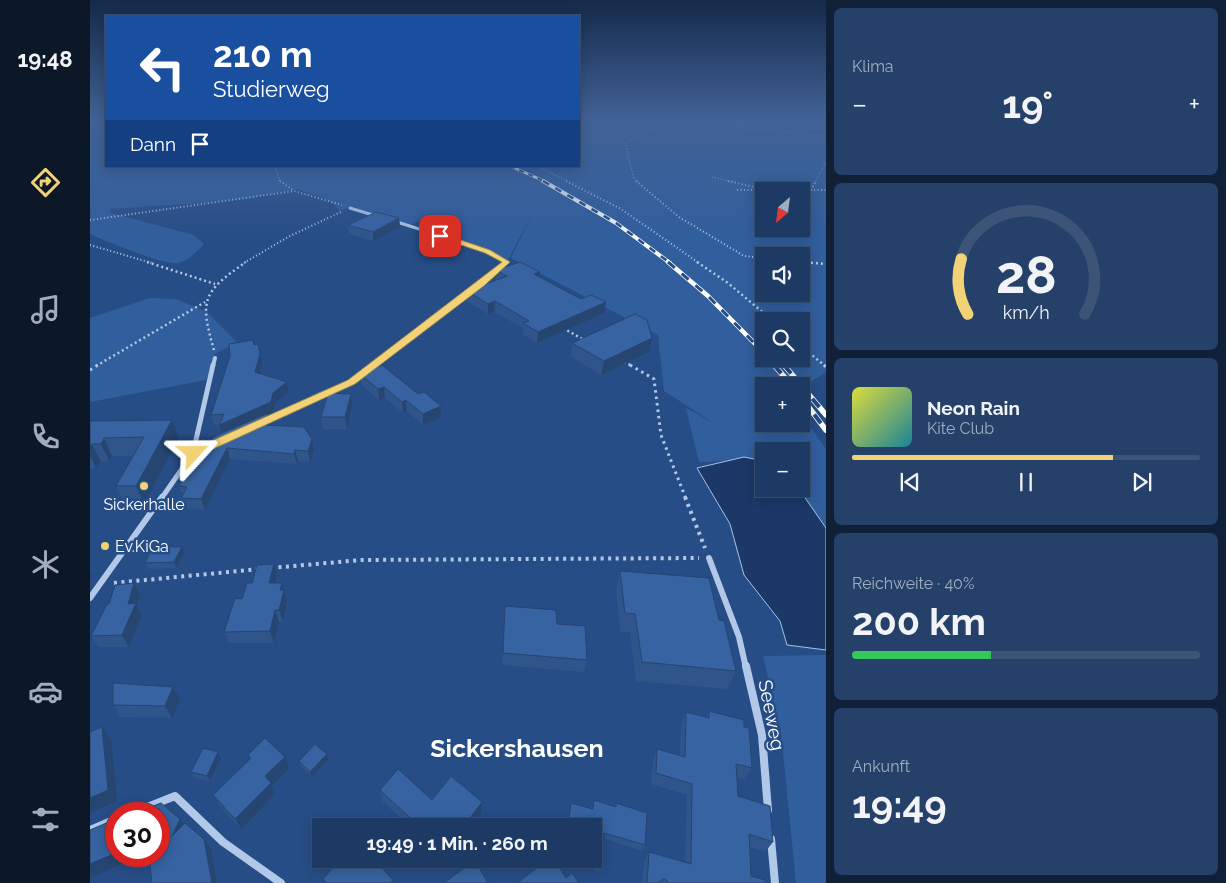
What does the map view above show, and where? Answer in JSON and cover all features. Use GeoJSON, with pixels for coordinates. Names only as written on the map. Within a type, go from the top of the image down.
{"type":"FeatureCollection","features":[{"type":"Feature","properties":{"kind":"street"},"geometry":{"type":"LineString","coordinates":[[350,208],[378,216]]}},
{"type":"Feature","properties":{"kind":"street"},"geometry":{"type":"LineString","coordinates":[[256,426],[352,382],[482,283],[506,262],[488,251],[387,219]]}},
{"type":"Feature","properties":{"kind":"street"},"geometry":{"type":"LineString","coordinates":[[90,598],[194,453],[215,358]]}},
{"type":"Feature","properties":{"kind":"street"},"geometry":{"type":"LineString","coordinates":[[194,453],[220,442]]}},
{"type":"Feature","properties":{"kind":"street","name":"Seeweg"},"geometry":{"type":"LineString","coordinates":[[709,558],[739,637],[762,735],[770,824]]}},
{"type":"Feature","properties":{"kind":"street"},"geometry":{"type":"LineString","coordinates":[[160,802],[175,796],[223,842],[281,883]]}},
{"type":"Feature","properties":{"kind":"street"},"geometry":{"type":"LineString","coordinates":[[90,830],[105,824]]}},
{"type":"Feature","properties":{"kind":"street"},"geometry":{"type":"LineString","coordinates":[[770,834],[775,883]]}},
{"type":"Feature","properties":{"kind":"path"},"geometry":{"type":"LineString","coordinates":[[629,159],[634,179],[678,217],[744,256],[755,257]]}},
{"type":"Feature","properties":{"kind":"path"},"geometry":{"type":"LineString","coordinates":[[826,162],[811,190],[826,190]]}},
{"type":"Feature","properties":{"kind":"path"},"geometry":{"type":"LineString","coordinates":[[275,167],[280,182],[294,191],[350,208]]}},
{"type":"Feature","properties":{"kind":"path"},"geometry":{"type":"LineString","coordinates":[[539,167],[621,209],[728,283],[762,312]]}},
{"type":"Feature","properties":{"kind":"path"},"geometry":{"type":"LineString","coordinates":[[712,176],[755,187]]}},
{"type":"Feature","properties":{"kind":"path"},"geometry":{"type":"LineString","coordinates":[[737,190],[755,189]]}},
{"type":"Feature","properties":{"kind":"path"},"geometry":{"type":"LineString","coordinates":[[90,220],[294,191]]}},
{"type":"Feature","properties":{"kind":"path"},"geometry":{"type":"LineString","coordinates":[[215,358],[206,317],[206,302],[215,284],[276,243],[350,208]]}},
{"type":"Feature","properties":{"kind":"path"},"geometry":{"type":"LineString","coordinates":[[90,245],[215,284]]}},
{"type":"Feature","properties":{"kind":"path"},"geometry":{"type":"LineString","coordinates":[[810,263],[826,264]]}},
{"type":"Feature","properties":{"kind":"path"},"geometry":{"type":"LineString","coordinates":[[90,370],[206,302]]}},
{"type":"Feature","properties":{"kind":"path"},"geometry":{"type":"LineString","coordinates":[[559,326],[585,341]]}},
{"type":"Feature","properties":{"kind":"path"},"geometry":{"type":"LineString","coordinates":[[810,354],[826,367]]}},
{"type":"Feature","properties":{"kind":"path"},"geometry":{"type":"LineString","coordinates":[[101,584],[360,560],[709,558],[661,435],[654,379],[620,360]]}},
{"type":"Feature","properties":{"kind":"shaded area"},"geometry":{"type":"Polygon","coordinates":[[[90,159],[105,159],[105,167],[580,167],[580,159],[826,159],[826,372],[810,382],[810,377],[755,377],[755,432],[810,432],[810,427],[826,449],[826,528],[805,497],[810,497],[810,442],[755,442],[755,460],[699,462],[686,408],[714,423],[664,391],[658,335],[511,258],[533,212],[507,262],[488,251],[442,237],[461,226],[430,217],[410,225],[349,207],[340,211],[329,200],[298,189],[246,199],[110,209],[111,213],[194,235],[204,244],[193,255],[179,263],[162,261],[90,234],[90,159]]]}},
{"type":"Feature","properties":{"kind":"shaded area"},"geometry":{"type":"Polygon","coordinates":[[[150,298],[176,299],[207,312],[237,342],[215,354],[206,380],[90,402],[90,318],[150,298]]]}},
{"type":"Feature","properties":{"kind":"shaded area"},"geometry":{"type":"Polygon","coordinates":[[[744,457],[755,459],[755,497],[805,497],[826,528],[826,650],[787,645],[780,621],[744,575],[730,524],[697,468],[744,457]]]}},
{"type":"Feature","properties":{"kind":"shaded area"},"geometry":{"type":"Polygon","coordinates":[[[826,655],[826,883],[796,883],[781,732],[763,656],[826,655]]]}},
{"type":"Feature","properties":{"kind":"building"},"geometry":{"type":"Polygon","coordinates":[[[376,212],[399,218],[373,232],[348,225],[376,212]]]}},
{"type":"Feature","properties":{"kind":"building"},"geometry":{"type":"Polygon","coordinates":[[[520,262],[540,272],[534,274],[581,299],[591,295],[606,302],[538,332],[523,323],[529,321],[495,301],[488,304],[467,291],[507,276],[496,270],[520,262]]]}},
{"type":"Feature","properties":{"kind":"building"},"geometry":{"type":"Polygon","coordinates":[[[635,314],[647,320],[652,338],[604,361],[572,343],[635,314]]]}},
{"type":"Feature","properties":{"kind":"building"},"geometry":{"type":"Polygon","coordinates":[[[253,340],[254,345],[258,344],[260,354],[255,372],[287,382],[273,393],[271,402],[219,425],[224,414],[211,415],[230,356],[229,344],[253,340]]]}},
{"type":"Feature","properties":{"kind":"building"},"geometry":{"type":"Polygon","coordinates":[[[382,365],[418,394],[424,392],[441,406],[423,414],[406,400],[402,402],[384,387],[378,389],[360,374],[382,365]]]}},
{"type":"Feature","properties":{"kind":"building"},"geometry":{"type":"Polygon","coordinates":[[[328,393],[351,394],[345,417],[321,417],[328,393]]]}},
{"type":"Feature","properties":{"kind":"building"},"geometry":{"type":"Polygon","coordinates":[[[268,413],[265,425],[304,427],[312,439],[308,451],[295,450],[294,454],[227,448],[201,499],[181,498],[187,487],[179,486],[199,450],[206,450],[213,437],[268,413]]]}},
{"type":"Feature","properties":{"kind":"building"},"geometry":{"type":"Polygon","coordinates":[[[172,420],[136,486],[116,486],[144,437],[104,438],[101,444],[92,444],[90,447],[90,421],[172,420]]]}},
{"type":"Feature","properties":{"kind":"building"},"geometry":{"type":"Polygon","coordinates":[[[153,546],[182,547],[174,562],[145,563],[153,546]]]}},
{"type":"Feature","properties":{"kind":"building"},"geometry":{"type":"Polygon","coordinates":[[[274,564],[269,583],[282,583],[280,590],[284,590],[279,610],[275,610],[270,631],[224,632],[235,598],[242,599],[247,583],[252,583],[257,565],[274,564]]]}},
{"type":"Feature","properties":{"kind":"building"},"geometry":{"type":"Polygon","coordinates":[[[620,571],[709,578],[719,620],[724,621],[736,671],[642,662],[635,614],[625,613],[620,571]]]}},
{"type":"Feature","properties":{"kind":"building"},"geometry":{"type":"Polygon","coordinates":[[[134,583],[128,604],[136,603],[122,635],[91,636],[107,604],[109,604],[115,585],[134,583]]]}},
{"type":"Feature","properties":{"kind":"building"},"geometry":{"type":"Polygon","coordinates":[[[505,606],[556,610],[557,624],[585,626],[587,660],[503,653],[505,606]]]}},
{"type":"Feature","properties":{"kind":"building"},"geometry":{"type":"Polygon","coordinates":[[[113,683],[173,687],[165,706],[113,705],[113,683]]]}},
{"type":"Feature","properties":{"kind":"building"},"geometry":{"type":"Polygon","coordinates":[[[709,711],[744,720],[744,727],[749,728],[752,768],[736,764],[738,796],[770,806],[773,842],[749,834],[751,876],[765,880],[766,883],[669,883],[664,878],[658,883],[647,883],[649,852],[691,864],[692,784],[656,773],[657,749],[685,757],[686,712],[709,718],[709,711]]]}},
{"type":"Feature","properties":{"kind":"building"},"geometry":{"type":"Polygon","coordinates":[[[102,727],[108,790],[90,798],[90,732],[102,727]]]}},
{"type":"Feature","properties":{"kind":"building"},"geometry":{"type":"Polygon","coordinates":[[[265,738],[285,757],[265,776],[271,783],[235,819],[213,795],[251,758],[248,755],[265,738]]]}},
{"type":"Feature","properties":{"kind":"building"},"geometry":{"type":"Polygon","coordinates":[[[315,744],[327,754],[310,772],[299,761],[315,744]]]}},
{"type":"Feature","properties":{"kind":"building"},"geometry":{"type":"Polygon","coordinates":[[[203,748],[218,752],[207,776],[191,772],[203,748]]]}},
{"type":"Feature","properties":{"kind":"building"},"geometry":{"type":"Polygon","coordinates":[[[398,769],[432,800],[451,776],[482,802],[470,818],[410,818],[380,790],[398,769]]]}},
{"type":"Feature","properties":{"kind":"building"},"geometry":{"type":"Polygon","coordinates":[[[594,800],[616,807],[616,803],[647,813],[645,845],[604,833],[602,850],[602,818],[569,818],[571,803],[593,809],[594,800]]]}},
{"type":"Feature","properties":{"kind":"building"},"geometry":{"type":"Polygon","coordinates":[[[170,811],[180,819],[172,836],[185,823],[204,839],[212,883],[152,883],[150,867],[170,867],[170,811]]]}},
{"type":"Feature","properties":{"kind":"building"},"geometry":{"type":"Polygon","coordinates":[[[105,824],[105,858],[90,864],[90,830],[105,824]]]}},
{"type":"Feature","properties":{"kind":"building"},"geometry":{"type":"Polygon","coordinates":[[[333,868],[382,868],[393,880],[390,883],[326,883],[323,879],[333,868]]]}},
{"type":"Feature","properties":{"kind":"building"},"geometry":{"type":"Polygon","coordinates":[[[464,868],[480,868],[488,883],[444,883],[464,868]]]}},
{"type":"Feature","properties":{"kind":"building"},"geometry":{"type":"Polygon","coordinates":[[[537,868],[560,868],[566,878],[572,873],[579,883],[517,883],[537,868]]]}},
{"type":"Feature","properties":{"kind":"railway"},"geometry":{"type":"LineString","coordinates":[[512,167],[546,182]]}},
{"type":"Feature","properties":{"kind":"railway"},"geometry":{"type":"LineString","coordinates":[[543,181],[616,223],[670,263]]}},
{"type":"Feature","properties":{"kind":"railway"},"geometry":{"type":"LineString","coordinates":[[668,262],[708,296],[755,344]]}},
{"type":"Feature","properties":{"kind":"railway"},"geometry":{"type":"LineString","coordinates":[[776,367],[784,377]]}},
{"type":"Feature","properties":{"kind":"railway"},"geometry":{"type":"LineString","coordinates":[[786,367],[826,415]]}},
{"type":"Feature","properties":{"kind":"railway"},"geometry":{"type":"LineString","coordinates":[[810,409],[826,430]]}},
{"type":"Feature","properties":{"kind":"place","name":"Sickerhalle"},"geometry":{"type":"Point","coordinates":[144,486]}},
{"type":"Feature","properties":{"kind":"place","name":"Ev.KiGa"},"geometry":{"type":"Point","coordinates":[105,546]}},
{"type":"Feature","properties":{"kind":"district","name":"Sickershausen"},"geometry":{"type":"Point","coordinates":[517,748]}},
{"type":"Feature","properties":{"kind":"route"},"geometry":{"type":"LineString","coordinates":[[194,453],[352,382],[482,283],[506,262],[488,251],[440,236]]}}]}
